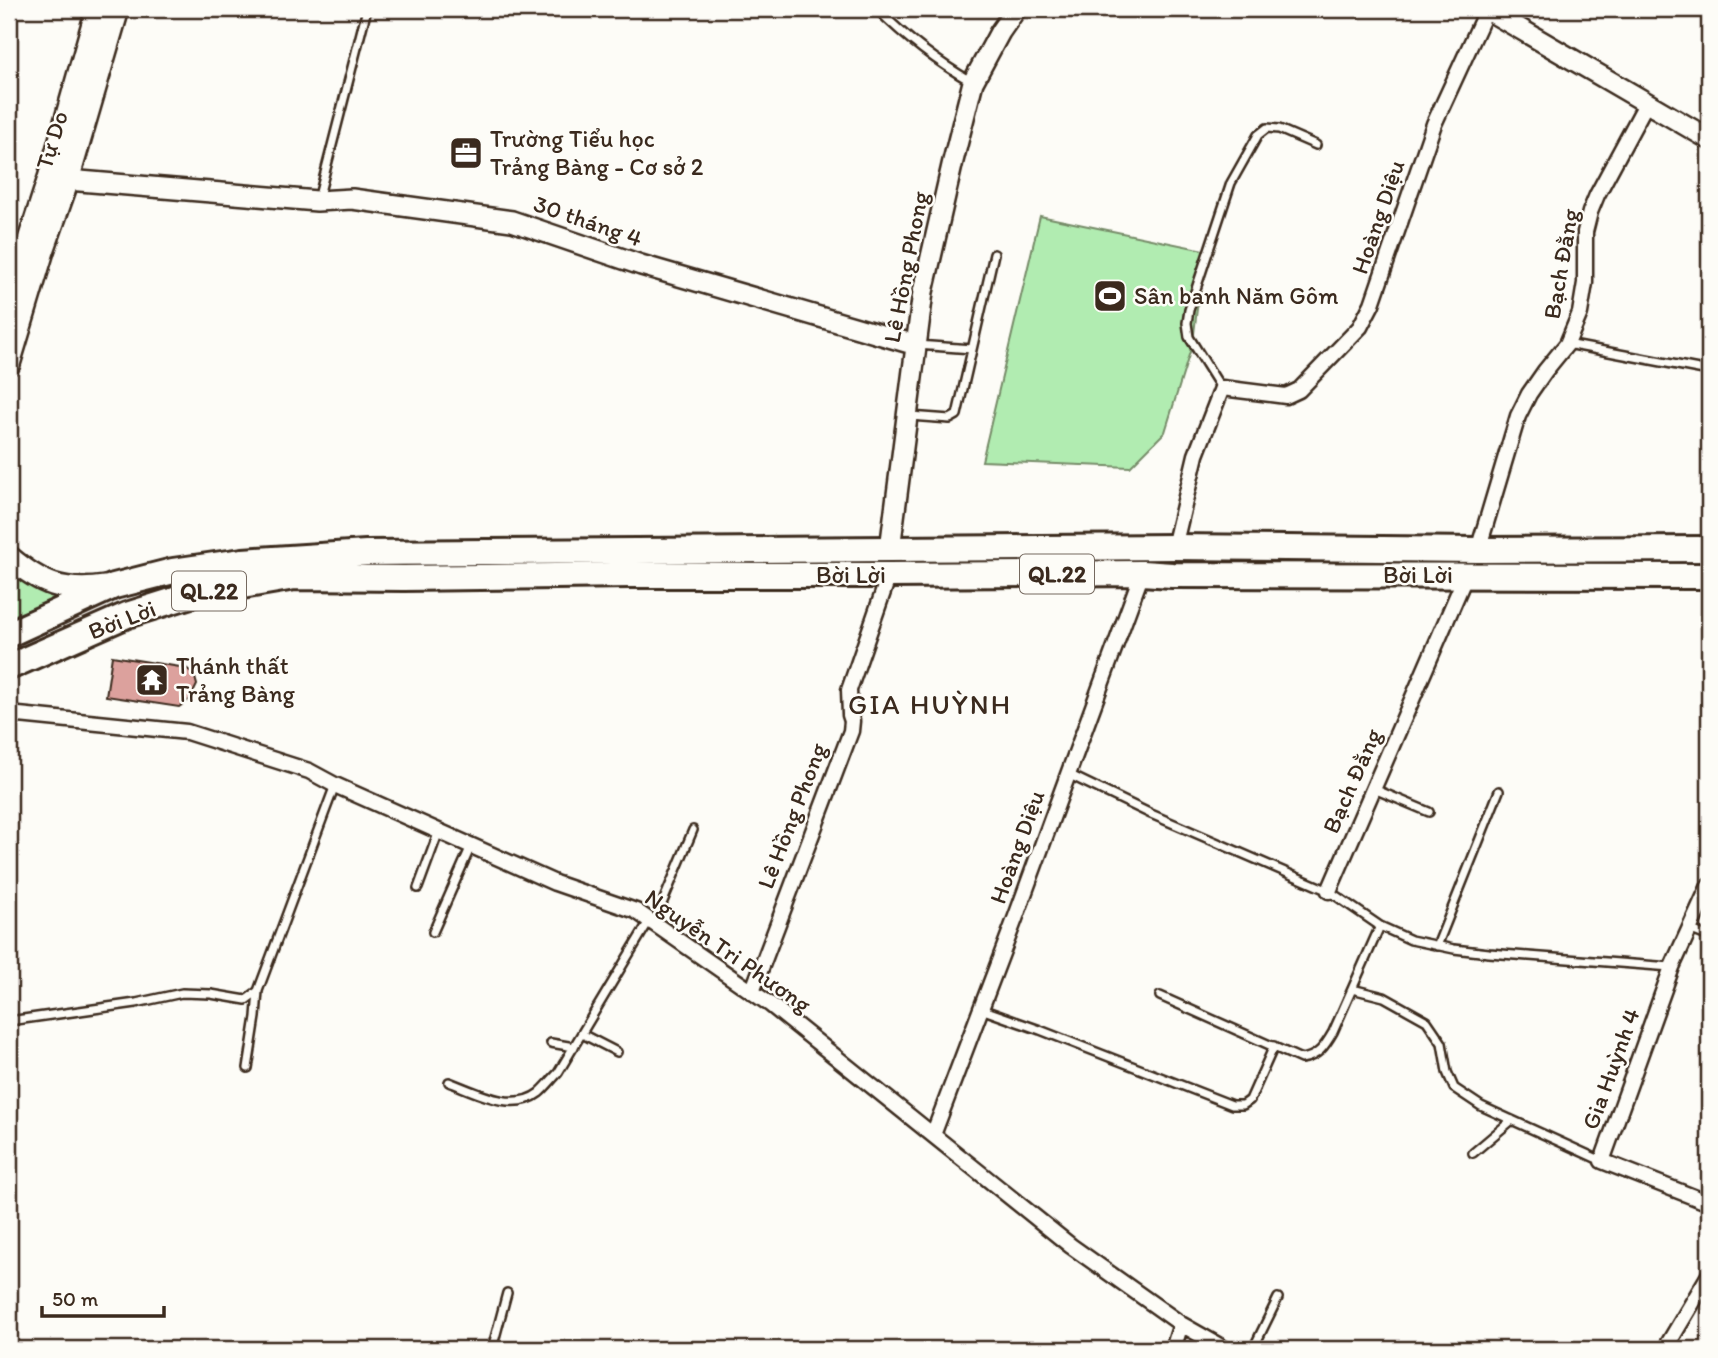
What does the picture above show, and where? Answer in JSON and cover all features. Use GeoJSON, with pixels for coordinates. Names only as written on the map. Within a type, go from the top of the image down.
{"type":"FeatureCollection","features":[{"type":"Feature","properties":{"kind":"highway","name":"Bời Lời"},"geometry":{"type":"LineString","coordinates":[[9,634],[114,586],[173,571],[243,561],[366,552],[1174,547],[1709,549]]}},
{"type":"Feature","properties":{"kind":"highway"},"geometry":{"type":"LineString","coordinates":[[889,575],[890,549]]}},
{"type":"Feature","properties":{"kind":"highway","name":"Bời Lời"},"geometry":{"type":"LineString","coordinates":[[9,667],[127,615],[194,594],[295,576],[404,578],[1143,573],[1709,576]]}},
{"type":"Feature","properties":{"kind":"main road"},"geometry":{"type":"LineString","coordinates":[[9,302],[59,177],[97,9]]}},
{"type":"Feature","properties":{"kind":"main road","name":"Tự Do"},"geometry":{"type":"LineString","coordinates":[[9,364],[43,251],[59,177],[118,9]]}},
{"type":"Feature","properties":{"kind":"main road"},"geometry":{"type":"LineString","coordinates":[[9,557],[44,582],[66,588],[114,586]]}},
{"type":"Feature","properties":{"kind":"street","name":"Lê Hồng Phong"},"geometry":{"type":"LineString","coordinates":[[890,549],[923,292],[973,82],[1000,32],[1016,9]]}},
{"type":"Feature","properties":{"kind":"street"},"geometry":{"type":"LineString","coordinates":[[1487,9],[1709,139]]}},
{"type":"Feature","properties":{"kind":"street","name":"Hoàng Diệu"},"geometry":{"type":"LineString","coordinates":[[1222,388],[1286,396],[1299,390],[1360,327],[1372,304],[1434,124],[1487,9]]}},
{"type":"Feature","properties":{"kind":"street","name":"Bạch Đằng"},"geometry":{"type":"LineString","coordinates":[[1478,550],[1518,416],[1529,394],[1567,344],[1580,313],[1585,283],[1585,232],[1590,212],[1647,102]]}},
{"type":"Feature","properties":{"kind":"street","name":"30 tháng 4"},"geometry":{"type":"LineString","coordinates":[[59,177],[317,201],[352,199],[512,221],[641,265],[916,345]]}},
{"type":"Feature","properties":{"kind":"street"},"geometry":{"type":"LineString","coordinates":[[1174,547],[1196,455],[1222,388]]}},
{"type":"Feature","properties":{"kind":"street","name":"Hoàng Diệu"},"geometry":{"type":"LineString","coordinates":[[933,1135],[1143,573]]}},
{"type":"Feature","properties":{"kind":"street","name":"Lê Hồng Phong"},"geometry":{"type":"LineString","coordinates":[[752,992],[851,731],[849,690],[889,575]]}},
{"type":"Feature","properties":{"kind":"street","name":"Bạch Đằng"},"geometry":{"type":"LineString","coordinates":[[1329,891],[1466,575]]}},
{"type":"Feature","properties":{"kind":"street","name":"Nguyễn Tri Phương"},"geometry":{"type":"LineString","coordinates":[[9,714],[187,732],[309,771],[555,883],[636,911],[752,992],[1071,1246],[1181,1324],[1225,1349]]}},
{"type":"Feature","properties":{"kind":"street","name":"Gia Huỳnh 4"},"geometry":{"type":"LineString","coordinates":[[1709,886],[1672,967],[1602,1161],[1709,1203]]}},
{"type":"Feature","properties":{"kind":"street"},"geometry":{"type":"LineString","coordinates":[[1665,1349],[1709,1275]]}},
{"type":"Feature","properties":{"kind":"street"},"geometry":{"type":"LineString","coordinates":[[1173,1349],[1181,1324]]}},
{"type":"Feature","properties":{"kind":"lane"},"geometry":{"type":"LineString","coordinates":[[317,201],[367,9]]}},
{"type":"Feature","properties":{"kind":"lane"},"geometry":{"type":"LineString","coordinates":[[877,9],[900,32],[943,65],[973,82]]}},
{"type":"Feature","properties":{"kind":"lane"},"geometry":{"type":"LineString","coordinates":[[1222,388],[1189,337],[1187,323],[1231,183],[1258,135],[1267,128],[1316,145]]}},
{"type":"Feature","properties":{"kind":"lane"},"geometry":{"type":"LineString","coordinates":[[906,416],[950,419],[957,415],[994,254]]}},
{"type":"Feature","properties":{"kind":"lane"},"geometry":{"type":"LineString","coordinates":[[1567,344],[1709,371]]}},
{"type":"Feature","properties":{"kind":"lane"},"geometry":{"type":"LineString","coordinates":[[916,345],[972,349]]}},
{"type":"Feature","properties":{"kind":"lane"},"geometry":{"type":"LineString","coordinates":[[1068,774],[1151,814],[1329,891],[1380,926],[1410,940],[1489,953],[1672,967]]}},
{"type":"Feature","properties":{"kind":"lane"},"geometry":{"type":"LineString","coordinates":[[248,1068],[258,991],[335,785]]}},
{"type":"Feature","properties":{"kind":"lane"},"geometry":{"type":"LineString","coordinates":[[1374,789],[1429,812]]}},
{"type":"Feature","properties":{"kind":"lane"},"geometry":{"type":"LineString","coordinates":[[1437,946],[1499,791]]}},
{"type":"Feature","properties":{"kind":"lane"},"geometry":{"type":"LineString","coordinates":[[449,1082],[501,1101],[526,1100],[538,1093],[558,1073],[652,922],[693,830]]}},
{"type":"Feature","properties":{"kind":"lane"},"geometry":{"type":"LineString","coordinates":[[418,888],[439,831]]}},
{"type":"Feature","properties":{"kind":"lane"},"geometry":{"type":"LineString","coordinates":[[433,932],[471,846]]}},
{"type":"Feature","properties":{"kind":"lane"},"geometry":{"type":"LineString","coordinates":[[1160,996],[1301,1059],[1312,1058],[1324,1048],[1333,1032],[1380,926]]}},
{"type":"Feature","properties":{"kind":"lane"},"geometry":{"type":"LineString","coordinates":[[1689,929],[1709,937]]}},
{"type":"Feature","properties":{"kind":"lane"},"geometry":{"type":"LineString","coordinates":[[1352,989],[1384,997],[1427,1021],[1442,1043],[1447,1072],[1454,1088],[1481,1106],[1602,1161]]}},
{"type":"Feature","properties":{"kind":"lane"},"geometry":{"type":"LineString","coordinates":[[9,1021],[136,1003],[182,992],[246,1000],[258,991]]}},
{"type":"Feature","properties":{"kind":"lane"},"geometry":{"type":"LineString","coordinates":[[981,1009],[1232,1105],[1242,1105],[1250,1100],[1274,1046]]}},
{"type":"Feature","properties":{"kind":"lane"},"geometry":{"type":"LineString","coordinates":[[582,1034],[617,1052]]}},
{"type":"Feature","properties":{"kind":"lane"},"geometry":{"type":"LineString","coordinates":[[551,1043],[574,1048]]}},
{"type":"Feature","properties":{"kind":"lane"},"geometry":{"type":"LineString","coordinates":[[1473,1153],[1512,1120]]}},
{"type":"Feature","properties":{"kind":"lane"},"geometry":{"type":"LineString","coordinates":[[492,1349],[507,1293]]}},
{"type":"Feature","properties":{"kind":"lane"},"geometry":{"type":"LineString","coordinates":[[1253,1349],[1278,1298]]}},
{"type":"Feature","properties":{"kind":"green space","name":"Sân banh Năm Gôm"},"geometry":{"type":"Polygon","coordinates":[[[1040,216],[1204,250],[1193,342],[1165,432],[1130,467],[982,461],[1040,216]]]}},
{"type":"Feature","properties":{"kind":"green space"},"geometry":{"type":"Polygon","coordinates":[[[9,570],[18,577],[60,599],[12,616],[9,570]]]}},
{"type":"Feature","properties":{"kind":"building","name":"Thánh thất Trảng Bàng"},"geometry":{"type":"Polygon","coordinates":[[[112,656],[186,668],[194,674],[197,685],[190,699],[179,707],[106,696],[112,656]]]}},
{"type":"Feature","properties":{"kind":"place","name":"Trường Tiểu học Trảng Bàng - Cơ sở 2"},"geometry":{"type":"Point","coordinates":[466,153]}},
{"type":"Feature","properties":{"kind":"place","name":"Sân banh Năm Gôm"},"geometry":{"type":"Point","coordinates":[1110,296]}},
{"type":"Feature","properties":{"kind":"place","name":"Thánh thất Trảng Bàng"},"geometry":{"type":"Point","coordinates":[152,680]}},
{"type":"Feature","properties":{"kind":"district","name":"GIA HUỲNH"},"geometry":{"type":"Point","coordinates":[930,704]}}]}
